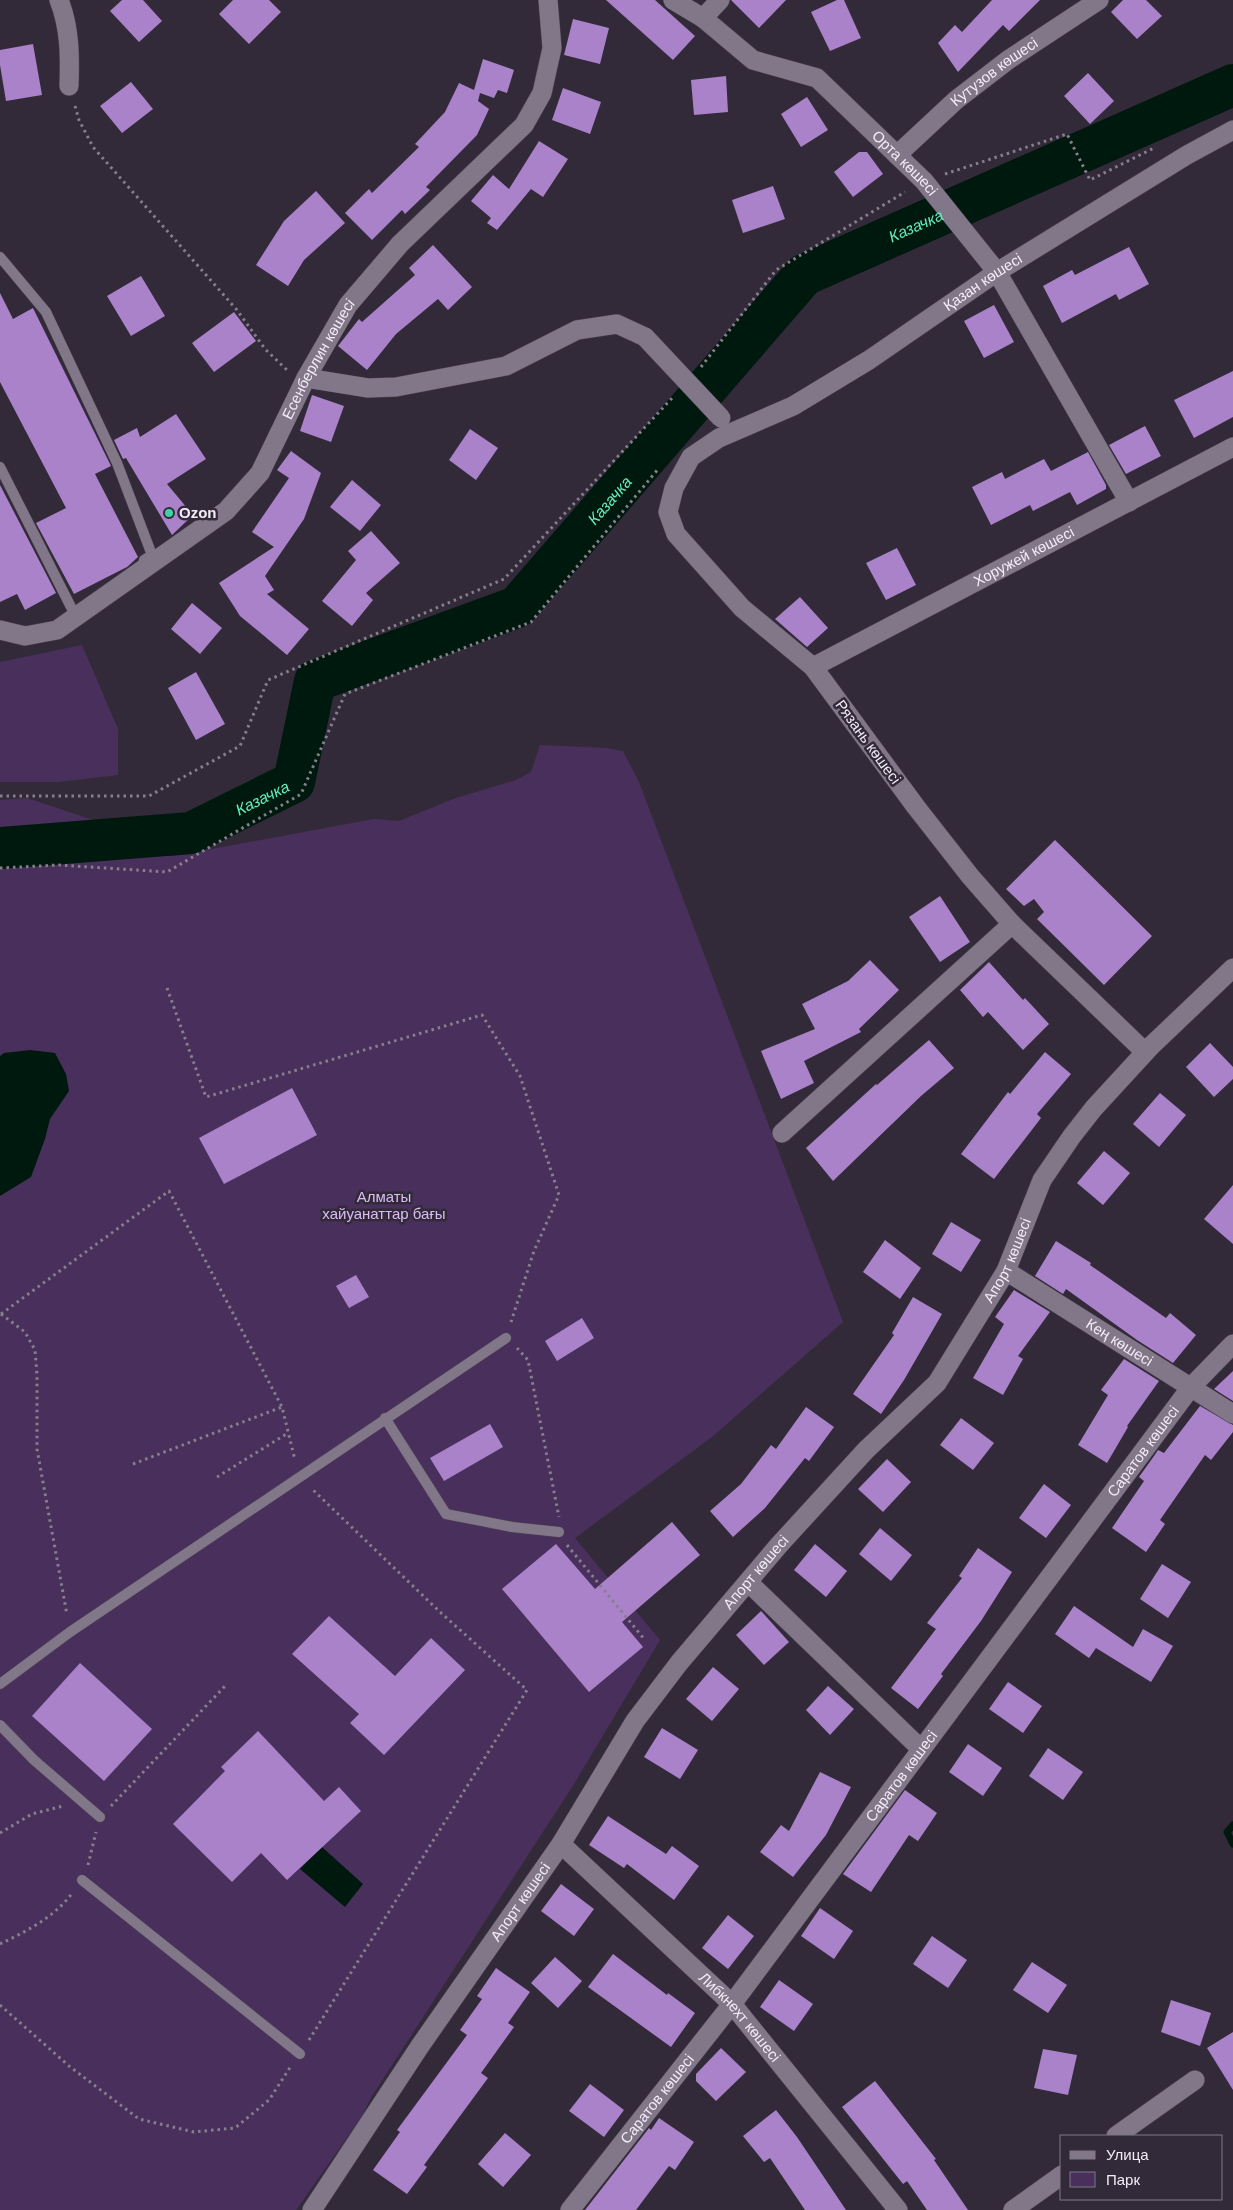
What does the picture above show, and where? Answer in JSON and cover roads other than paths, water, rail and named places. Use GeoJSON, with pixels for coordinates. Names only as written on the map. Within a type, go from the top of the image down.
{"type":"FeatureCollection","features":[{"type":"Feature","properties":{"kind":"street"},"geometry":{"type":"LineString","coordinates":[[59,0],[66,19],[69,45],[69,86]]}},
{"type":"Feature","properties":{"kind":"street","name":"Есенберлин көшесі"},"geometry":{"type":"LineString","coordinates":[[0,630],[24,636],[57,630],[74,613],[226,511],[260,473],[306,378],[348,305],[400,244],[524,125],[542,93],[552,48],[548,0]]}},
{"type":"Feature","properties":{"kind":"street","name":"Орта көшесі"},"geometry":{"type":"LineString","coordinates":[[673,0],[703,18],[753,60],[817,78],[928,184],[992,266],[1130,502]]}},
{"type":"Feature","properties":{"kind":"street"},"geometry":{"type":"LineString","coordinates":[[703,18],[720,0]]}},
{"type":"Feature","properties":{"kind":"street","name":"Кутузов көшесі"},"geometry":{"type":"LineString","coordinates":[[897,155],[956,100],[1099,0]]}},
{"type":"Feature","properties":{"kind":"street","name":"Қазан көшесі"},"geometry":{"type":"LineString","coordinates":[[726,425],[793,406],[868,360],[992,266],[1233,130]]}},
{"type":"Feature","properties":{"kind":"street"},"geometry":{"type":"LineString","coordinates":[[306,378],[368,388],[396,386],[506,366],[577,330],[617,324],[645,337],[726,425]]}},
{"type":"Feature","properties":{"kind":"street","name":"Рязань көшесі"},"geometry":{"type":"LineString","coordinates":[[726,425],[691,457],[674,488],[668,512],[676,534],[742,608],[813,667],[916,807],[970,876],[1012,924],[1145,1052]]}},
{"type":"Feature","properties":{"kind":"street","name":"Хоружей көшесі"},"geometry":{"type":"LineString","coordinates":[[813,667],[1233,447]]}},
{"type":"Feature","properties":{"kind":"street"},"geometry":{"type":"LineString","coordinates":[[782,1133],[1012,924]]}},
{"type":"Feature","properties":{"kind":"street","name":"Апорт көшесі"},"geometry":{"type":"LineString","coordinates":[[312,2210],[420,2046],[561,1844],[636,1721],[678,1663],[866,1450],[936,1383],[1006,1271],[1042,1180],[1094,1108],[1145,1052],[1233,968]]}},
{"type":"Feature","properties":{"kind":"street","name":"Кең көшесі"},"geometry":{"type":"LineString","coordinates":[[1006,1271],[1233,1414]]}},
{"type":"Feature","properties":{"kind":"street","name":"Саратов көшесі"},"geometry":{"type":"LineString","coordinates":[[570,2210],[732,2004],[1191,1387],[1233,1344]]}},
{"type":"Feature","properties":{"kind":"street"},"geometry":{"type":"LineString","coordinates":[[748,1582],[921,1749]]}},
{"type":"Feature","properties":{"kind":"street","name":"Либкнехт көшесі"},"geometry":{"type":"LineString","coordinates":[[561,1844],[732,2004],[898,2210]]}},
{"type":"Feature","properties":{"kind":"street"},"geometry":{"type":"LineString","coordinates":[[1117,2135],[1195,2080]]}},
{"type":"Feature","properties":{"kind":"street"},"geometry":{"type":"LineString","coordinates":[[1013,2210],[1060,2176]]}},
{"type":"Feature","properties":{"kind":"lane"},"geometry":{"type":"LineString","coordinates":[[0,256],[46,312],[117,463],[152,555],[74,613],[0,467]]}},
{"type":"Feature","properties":{"kind":"lane"},"geometry":{"type":"LineString","coordinates":[[0,1684],[70,1632],[506,1338]]}},
{"type":"Feature","properties":{"kind":"lane"},"geometry":{"type":"LineString","coordinates":[[385,1418],[446,1514],[512,1527],[558,1532]]}},
{"type":"Feature","properties":{"kind":"lane"},"geometry":{"type":"LineString","coordinates":[[0,1725],[34,1760],[100,1817]]}},
{"type":"Feature","properties":{"kind":"lane"},"geometry":{"type":"LineString","coordinates":[[82,1880],[300,2054]]}},
{"type":"Feature","properties":{"kind":"waterway","name":"Казачка"},"geometry":{"type":"LineString","coordinates":[[0,848],[191,833],[294,782],[315,681],[517,607],[804,275],[1233,85]]}},
{"type":"Feature","properties":{"kind":"waterway"},"geometry":{"type":"LineString","coordinates":[[1233,1825],[1227,1832],[1233,1844]]}},
{"type":"Feature","properties":{"kind":"place","name":"Ozon"},"geometry":{"type":"Point","coordinates":[169,513]}},
{"type":"Feature","properties":{"kind":"park label","name":"Алматы хайуанаттар бағы"},"geometry":{"type":"Point","coordinates":[384,1206]}}]}
